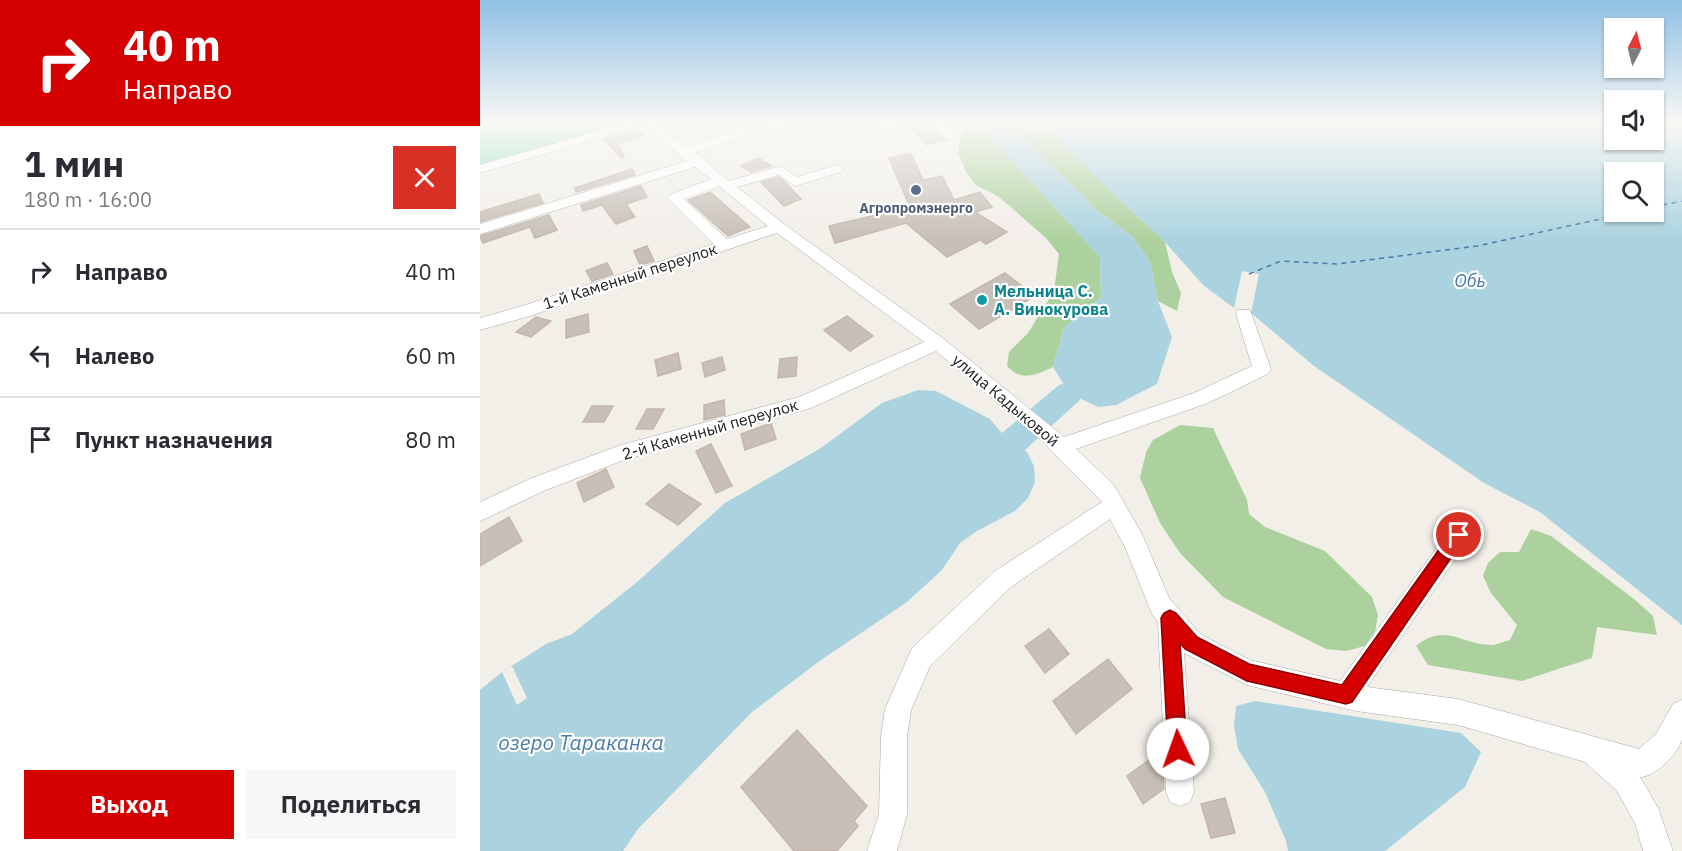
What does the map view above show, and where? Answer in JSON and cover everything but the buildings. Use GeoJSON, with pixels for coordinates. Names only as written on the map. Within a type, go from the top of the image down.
{"type":"FeatureCollection","features":[{"type":"Feature","properties":{"kind":"street"},"geometry":{"type":"LineString","coordinates":[[480,169],[505,162]]}},
{"type":"Feature","properties":{"kind":"street"},"geometry":{"type":"LineString","coordinates":[[480,229],[698,162]]}},
{"type":"Feature","properties":{"kind":"street","name":"улица Кадыковой"},"geometry":{"type":"LineString","coordinates":[[701,162],[779,227],[938,343],[1055,440],[1107,491],[1135,543],[1160,606],[1191,643],[1247,672],[1346,695],[1458,712],[1643,764],[1665,743],[1682,713]]}},
{"type":"Feature","properties":{"kind":"street"},"geometry":{"type":"LineString","coordinates":[[724,245],[674,198],[725,182],[781,170],[795,182],[836,169]]}},
{"type":"Feature","properties":{"kind":"street","name":"1-й Каменный переулок"},"geometry":{"type":"LineString","coordinates":[[480,324],[524,312],[779,227]]}},
{"type":"Feature","properties":{"kind":"street"},"geometry":{"type":"LineString","coordinates":[[1055,440],[1201,398],[1262,369],[1244,314]]}},
{"type":"Feature","properties":{"kind":"street","name":"2-й Каменный переулок"},"geometry":{"type":"LineString","coordinates":[[480,512],[539,484],[621,453],[804,403],[938,343]]}},
{"type":"Feature","properties":{"kind":"street"},"geometry":{"type":"LineString","coordinates":[[882,851],[893,814],[894,736],[898,709],[921,657],[1003,579],[1114,505]]}},
{"type":"Feature","properties":{"kind":"street"},"geometry":{"type":"LineString","coordinates":[[1346,695],[1459,535]]}},
{"type":"Feature","properties":{"kind":"street"},"geometry":{"type":"LineString","coordinates":[[1170,618],[1180,792]]}},
{"type":"Feature","properties":{"kind":"street"},"geometry":{"type":"LineString","coordinates":[[1593,751],[1627,781],[1648,818],[1658,851]]}},
{"type":"Feature","properties":{"kind":"green space"},"geometry":{"type":"Polygon","coordinates":[[[962,162],[1013,162],[1100,257],[1101,297],[1064,328],[1053,367],[1029,376],[1018,374],[1007,366],[1009,352],[1028,333],[1054,291],[1059,254],[1046,238],[999,197],[976,185],[962,162]]]}},
{"type":"Feature","properties":{"kind":"green space"},"geometry":{"type":"Polygon","coordinates":[[[1048,162],[1081,162],[1165,242],[1172,272],[1181,293],[1177,311],[1158,301],[1150,262],[1132,236],[1099,212],[1048,162]]]}},
{"type":"Feature","properties":{"kind":"green space"},"geometry":{"type":"Polygon","coordinates":[[[1180,425],[1213,428],[1247,500],[1249,514],[1265,527],[1325,551],[1372,597],[1378,615],[1375,632],[1365,646],[1346,651],[1326,649],[1223,597],[1180,553],[1160,523],[1140,478],[1146,452],[1153,440],[1180,425]]]}},
{"type":"Feature","properties":{"kind":"green space"},"geometry":{"type":"Polygon","coordinates":[[[1531,529],[1551,536],[1634,599],[1653,616],[1657,635],[1597,627],[1592,658],[1522,681],[1428,665],[1416,646],[1436,636],[1454,636],[1492,645],[1510,640],[1517,625],[1491,593],[1483,576],[1488,563],[1500,552],[1519,552],[1531,529]]]}},
{"type":"Feature","properties":{"kind":"water"},"geometry":{"type":"Polygon","coordinates":[[[1013,162],[1048,162],[1099,212],[1132,236],[1150,262],[1158,301],[1172,337],[1157,384],[1116,405],[1098,407],[1069,393],[1053,367],[1064,328],[1101,297],[1100,257],[1013,162]]]}},
{"type":"Feature","properties":{"kind":"water","name":"Обь"},"geometry":{"type":"Polygon","coordinates":[[[1081,162],[1682,162],[1682,625],[1540,512],[1484,483],[1314,366],[1251,313],[1234,308],[1203,285],[1165,242],[1081,162]]]}},
{"type":"Feature","properties":{"kind":"water","name":"озеро Тараканка"},"geometry":{"type":"Polygon","coordinates":[[[918,390],[936,391],[990,419],[1001,432],[1027,452],[1034,466],[1035,482],[1028,498],[1015,511],[977,531],[960,543],[942,570],[907,602],[821,660],[752,712],[638,829],[623,851],[480,851],[480,690],[502,672],[546,644],[572,634],[637,582],[725,503],[821,448],[882,403],[918,390]]]}},
{"type":"Feature","properties":{"kind":"water"},"geometry":{"type":"Polygon","coordinates":[[[1255,701],[1461,733],[1481,752],[1465,787],[1385,851],[1288,851],[1265,792],[1238,749],[1234,726],[1236,706],[1255,701]]]}},
{"type":"Feature","properties":{"kind":"pier"},"geometry":{"type":"Polygon","coordinates":[[[1242,271],[1259,274],[1251,313],[1234,308],[1242,271]]]}},
{"type":"Feature","properties":{"kind":"pier"},"geometry":{"type":"Polygon","coordinates":[[[512,666],[527,698],[517,705],[502,672],[512,666]]]}},
{"type":"Feature","properties":{"kind":"waterway"},"geometry":{"type":"LineString","coordinates":[[1014,441],[1069,393]]}},
{"type":"Feature","properties":{"kind":"ferry route"},"geometry":{"type":"LineString","coordinates":[[1664,205],[1682,201]]}},
{"type":"Feature","properties":{"kind":"ferry route"},"geometry":{"type":"LineString","coordinates":[[1249,274],[1281,261],[1337,264],[1477,246],[1604,218]]}},
{"type":"Feature","properties":{"kind":"place","name":"Агропромэнерго"},"geometry":{"type":"Point","coordinates":[916,190]}},
{"type":"Feature","properties":{"kind":"place","name":"Мельница С. А. Винокурова"},"geometry":{"type":"Point","coordinates":[982,300]}},
{"type":"Feature","properties":{"kind":"route"},"geometry":{"type":"LineString","coordinates":[[1178,749],[1170,618],[1191,643],[1247,672],[1346,695],[1459,535]]}}]}
